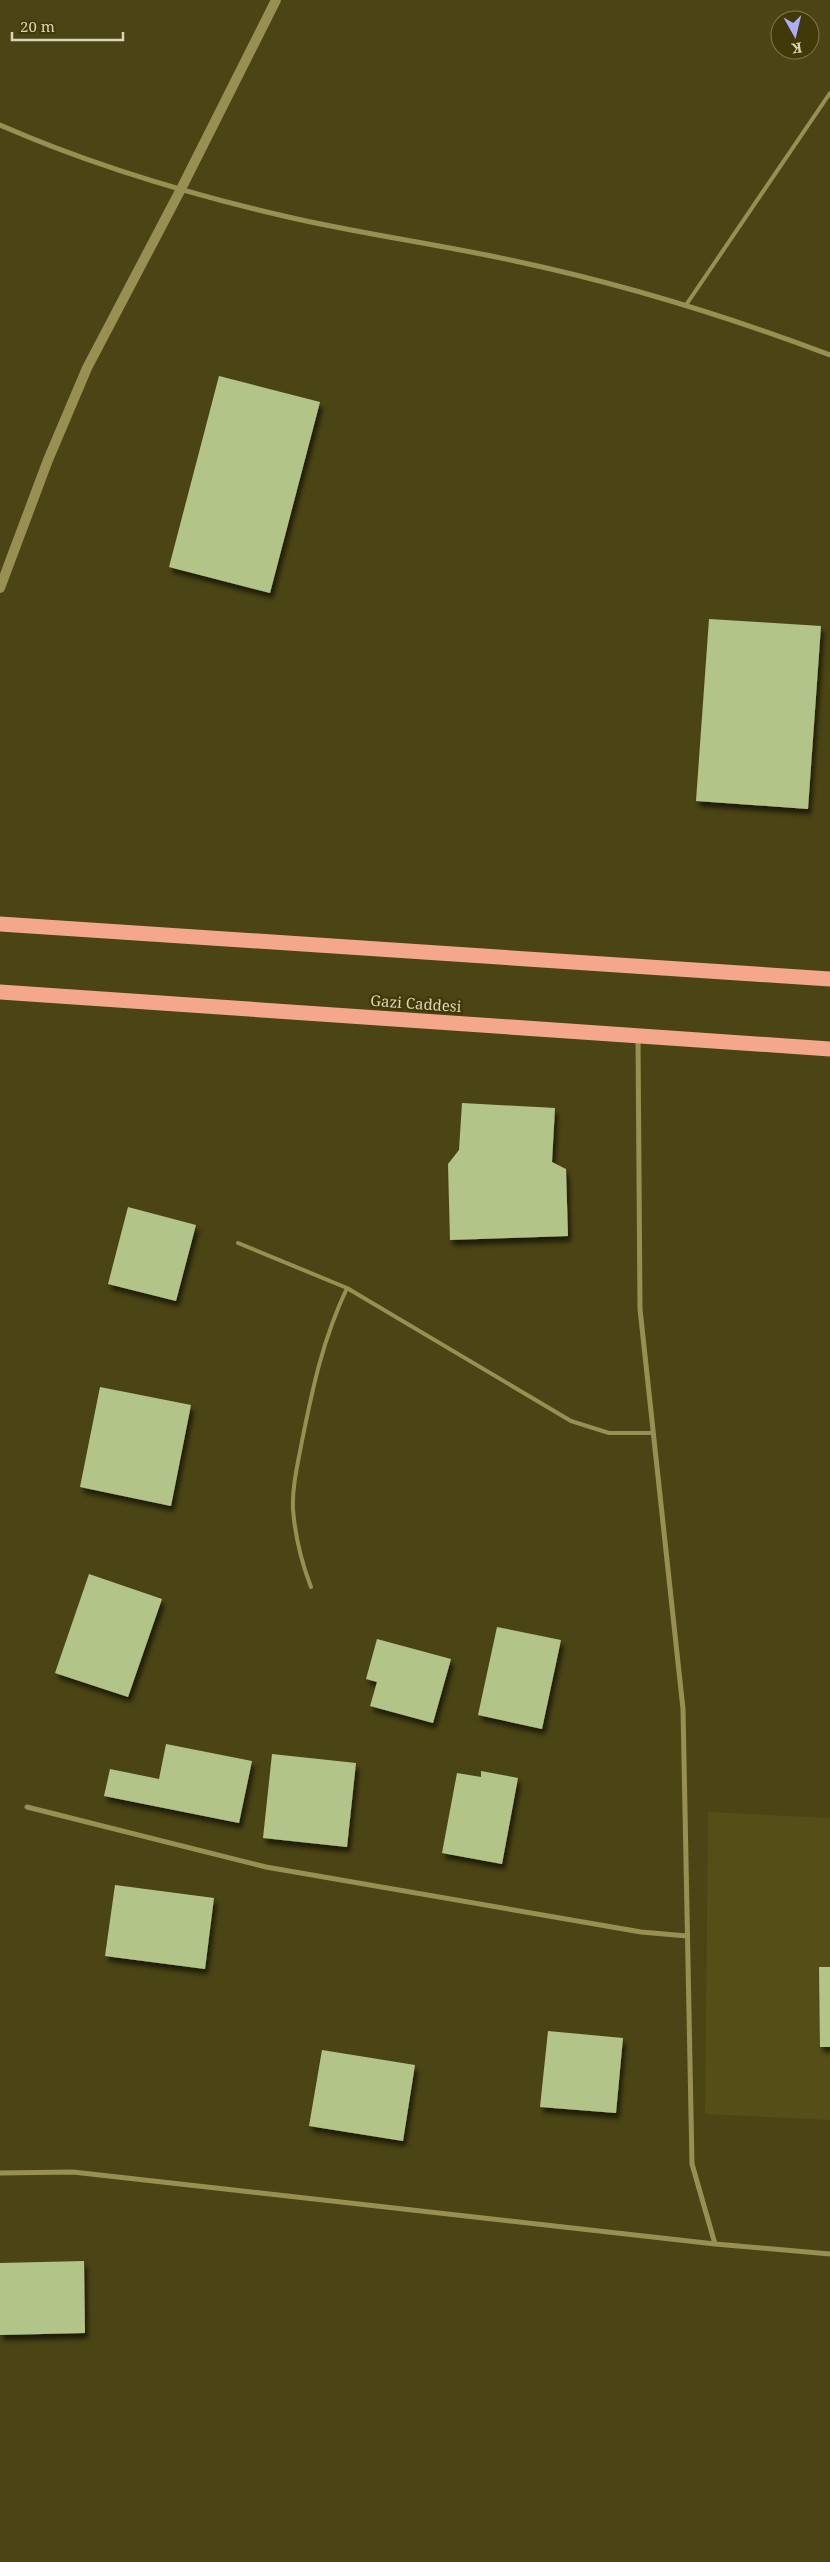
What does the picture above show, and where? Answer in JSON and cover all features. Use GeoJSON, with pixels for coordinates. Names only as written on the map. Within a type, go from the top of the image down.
{"type":"FeatureCollection","features":[{"type":"Feature","properties":{"kind":"highway"},"geometry":{"type":"LineString","coordinates":[[0,924],[830,980]]}},
{"type":"Feature","properties":{"kind":"highway","name":"Gazi Caddesi"},"geometry":{"type":"LineString","coordinates":[[0,992],[830,1049]]}},
{"type":"Feature","properties":{"kind":"street"},"geometry":{"type":"LineString","coordinates":[[0,588],[48,460],[87,368],[182,189],[276,0]]}},
{"type":"Feature","properties":{"kind":"street"},"geometry":{"type":"LineString","coordinates":[[0,124],[108,168],[182,189],[297,218],[514,261],[623,286],[741,322],[830,356]]}},
{"type":"Feature","properties":{"kind":"street"},"geometry":{"type":"LineString","coordinates":[[638,1036],[640,1309],[683,1710],[692,2164],[714,2244]]}},
{"type":"Feature","properties":{"kind":"street"},"geometry":{"type":"LineString","coordinates":[[27,1807],[266,1867],[641,1932],[687,1936]]}},
{"type":"Feature","properties":{"kind":"street"},"geometry":{"type":"LineString","coordinates":[[0,2173],[83,2173],[714,2244],[830,2254]]}},
{"type":"Feature","properties":{"kind":"lane"},"geometry":{"type":"LineString","coordinates":[[686,305],[830,93]]}},
{"type":"Feature","properties":{"kind":"lane"},"geometry":{"type":"LineString","coordinates":[[238,1243],[347,1288],[571,1421],[610,1433],[652,1433]]}},
{"type":"Feature","properties":{"kind":"lane"},"geometry":{"type":"LineString","coordinates":[[311,1587],[301,1562],[296,1537],[293,1507],[296,1477],[319,1359],[347,1288]]}},
{"type":"Feature","properties":{"kind":"shaded area"},"geometry":{"type":"Polygon","coordinates":[[[708,1812],[830,1818],[830,2120],[705,2114],[708,1812]]]}},
{"type":"Feature","properties":{"kind":"building"},"geometry":{"type":"Polygon","coordinates":[[[219,376],[320,402],[270,593],[169,567],[219,376]]]}},
{"type":"Feature","properties":{"kind":"building"},"geometry":{"type":"Polygon","coordinates":[[[709,619],[821,626],[808,809],[696,801],[709,619]]]}},
{"type":"Feature","properties":{"kind":"building"},"geometry":{"type":"Polygon","coordinates":[[[462,1103],[555,1108],[552,1162],[566,1169],[568,1236],[450,1240],[448,1164],[459,1150],[462,1103]]]}},
{"type":"Feature","properties":{"kind":"building"},"geometry":{"type":"Polygon","coordinates":[[[128,1207],[196,1225],[176,1301],[108,1284],[128,1207]]]}},
{"type":"Feature","properties":{"kind":"building"},"geometry":{"type":"Polygon","coordinates":[[[100,1387],[191,1405],[171,1506],[80,1487],[100,1387]]]}},
{"type":"Feature","properties":{"kind":"building"},"geometry":{"type":"Polygon","coordinates":[[[89,1574],[162,1599],[128,1697],[55,1673],[89,1574]]]}},
{"type":"Feature","properties":{"kind":"building"},"geometry":{"type":"Polygon","coordinates":[[[497,1627],[561,1640],[542,1729],[478,1715],[497,1627]]]}},
{"type":"Feature","properties":{"kind":"building"},"geometry":{"type":"Polygon","coordinates":[[[377,1639],[451,1659],[433,1723],[370,1706],[377,1682],[366,1679],[377,1639]]]}},
{"type":"Feature","properties":{"kind":"building"},"geometry":{"type":"Polygon","coordinates":[[[166,1744],[252,1761],[239,1823],[104,1796],[110,1769],[159,1779],[166,1744]]]}},
{"type":"Feature","properties":{"kind":"building"},"geometry":{"type":"Polygon","coordinates":[[[272,1754],[356,1763],[347,1847],[263,1838],[272,1754]]]}},
{"type":"Feature","properties":{"kind":"building"},"geometry":{"type":"Polygon","coordinates":[[[481,1771],[518,1778],[502,1864],[442,1853],[457,1773],[481,1777],[481,1771]]]}},
{"type":"Feature","properties":{"kind":"building"},"geometry":{"type":"Polygon","coordinates":[[[115,1885],[214,1898],[205,1969],[105,1956],[115,1885]]]}},
{"type":"Feature","properties":{"kind":"building"},"geometry":{"type":"Polygon","coordinates":[[[819,1967],[830,1967],[830,2047],[820,2047],[819,1967]]]}},
{"type":"Feature","properties":{"kind":"building"},"geometry":{"type":"Polygon","coordinates":[[[548,2031],[623,2038],[616,2113],[540,2107],[548,2031]]]}},
{"type":"Feature","properties":{"kind":"building"},"geometry":{"type":"Polygon","coordinates":[[[322,2050],[415,2065],[403,2141],[309,2126],[322,2050]]]}},
{"type":"Feature","properties":{"kind":"building"},"geometry":{"type":"Polygon","coordinates":[[[84,2261],[85,2333],[0,2335],[0,2263],[84,2261]]]}}]}
